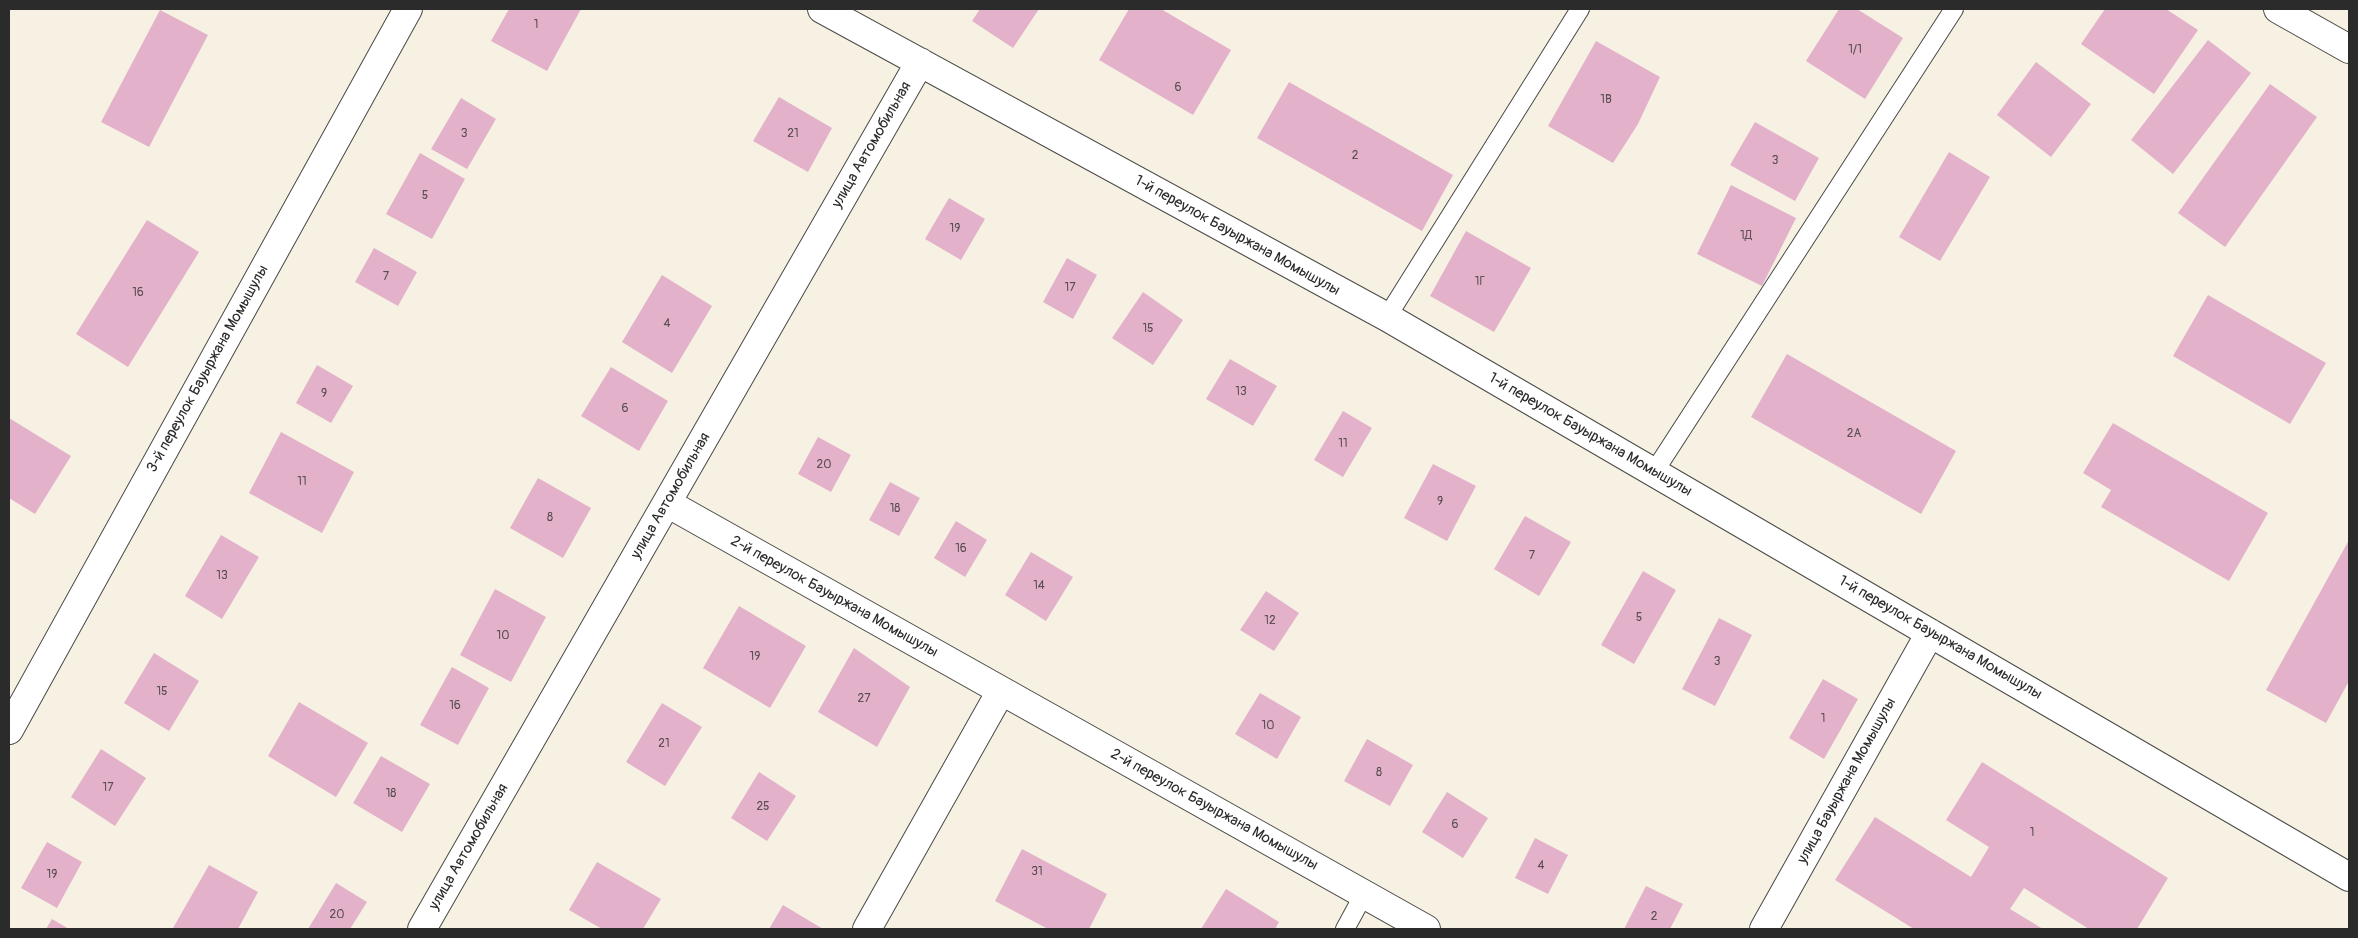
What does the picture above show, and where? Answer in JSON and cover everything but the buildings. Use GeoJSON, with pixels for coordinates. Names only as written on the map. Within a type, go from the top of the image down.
{"type":"FeatureCollection","features":[{"type":"Feature","properties":{"kind":"street","name":"3-й переулок Бауыржана Момышулы"},"geometry":{"type":"LineString","coordinates":[[9,730],[408,9]]}},
{"type":"Feature","properties":{"kind":"street","name":"1-й переулок Бауыржана Момышулы"},"geometry":{"type":"LineString","coordinates":[[822,9],[1387,317],[2349,876]]}},
{"type":"Feature","properties":{"kind":"street"},"geometry":{"type":"LineString","coordinates":[[2288,11],[2349,49]]}},
{"type":"Feature","properties":{"kind":"street","name":"улица Автомобильная"},"geometry":{"type":"LineString","coordinates":[[422,929],[920,62]]}},
{"type":"Feature","properties":{"kind":"street","name":"2-й переулок Бауыржана Момышулы"},"geometry":{"type":"LineString","coordinates":[[667,503],[1426,929]]}},
{"type":"Feature","properties":{"kind":"street","name":"улица Бауыржана Момышулы"},"geometry":{"type":"LineString","coordinates":[[1764,929],[1930,632]]}},
{"type":"Feature","properties":{"kind":"street"},"geometry":{"type":"LineString","coordinates":[[867,929],[1001,690]]}},
{"type":"Feature","properties":{"kind":"lane"},"geometry":{"type":"LineString","coordinates":[[1387,317],[1580,9]]}},
{"type":"Feature","properties":{"kind":"lane"},"geometry":{"type":"LineString","coordinates":[[1654,472],[1954,9]]}},
{"type":"Feature","properties":{"kind":"lane"},"geometry":{"type":"LineString","coordinates":[[1345,929],[1364,894]]}}]}
